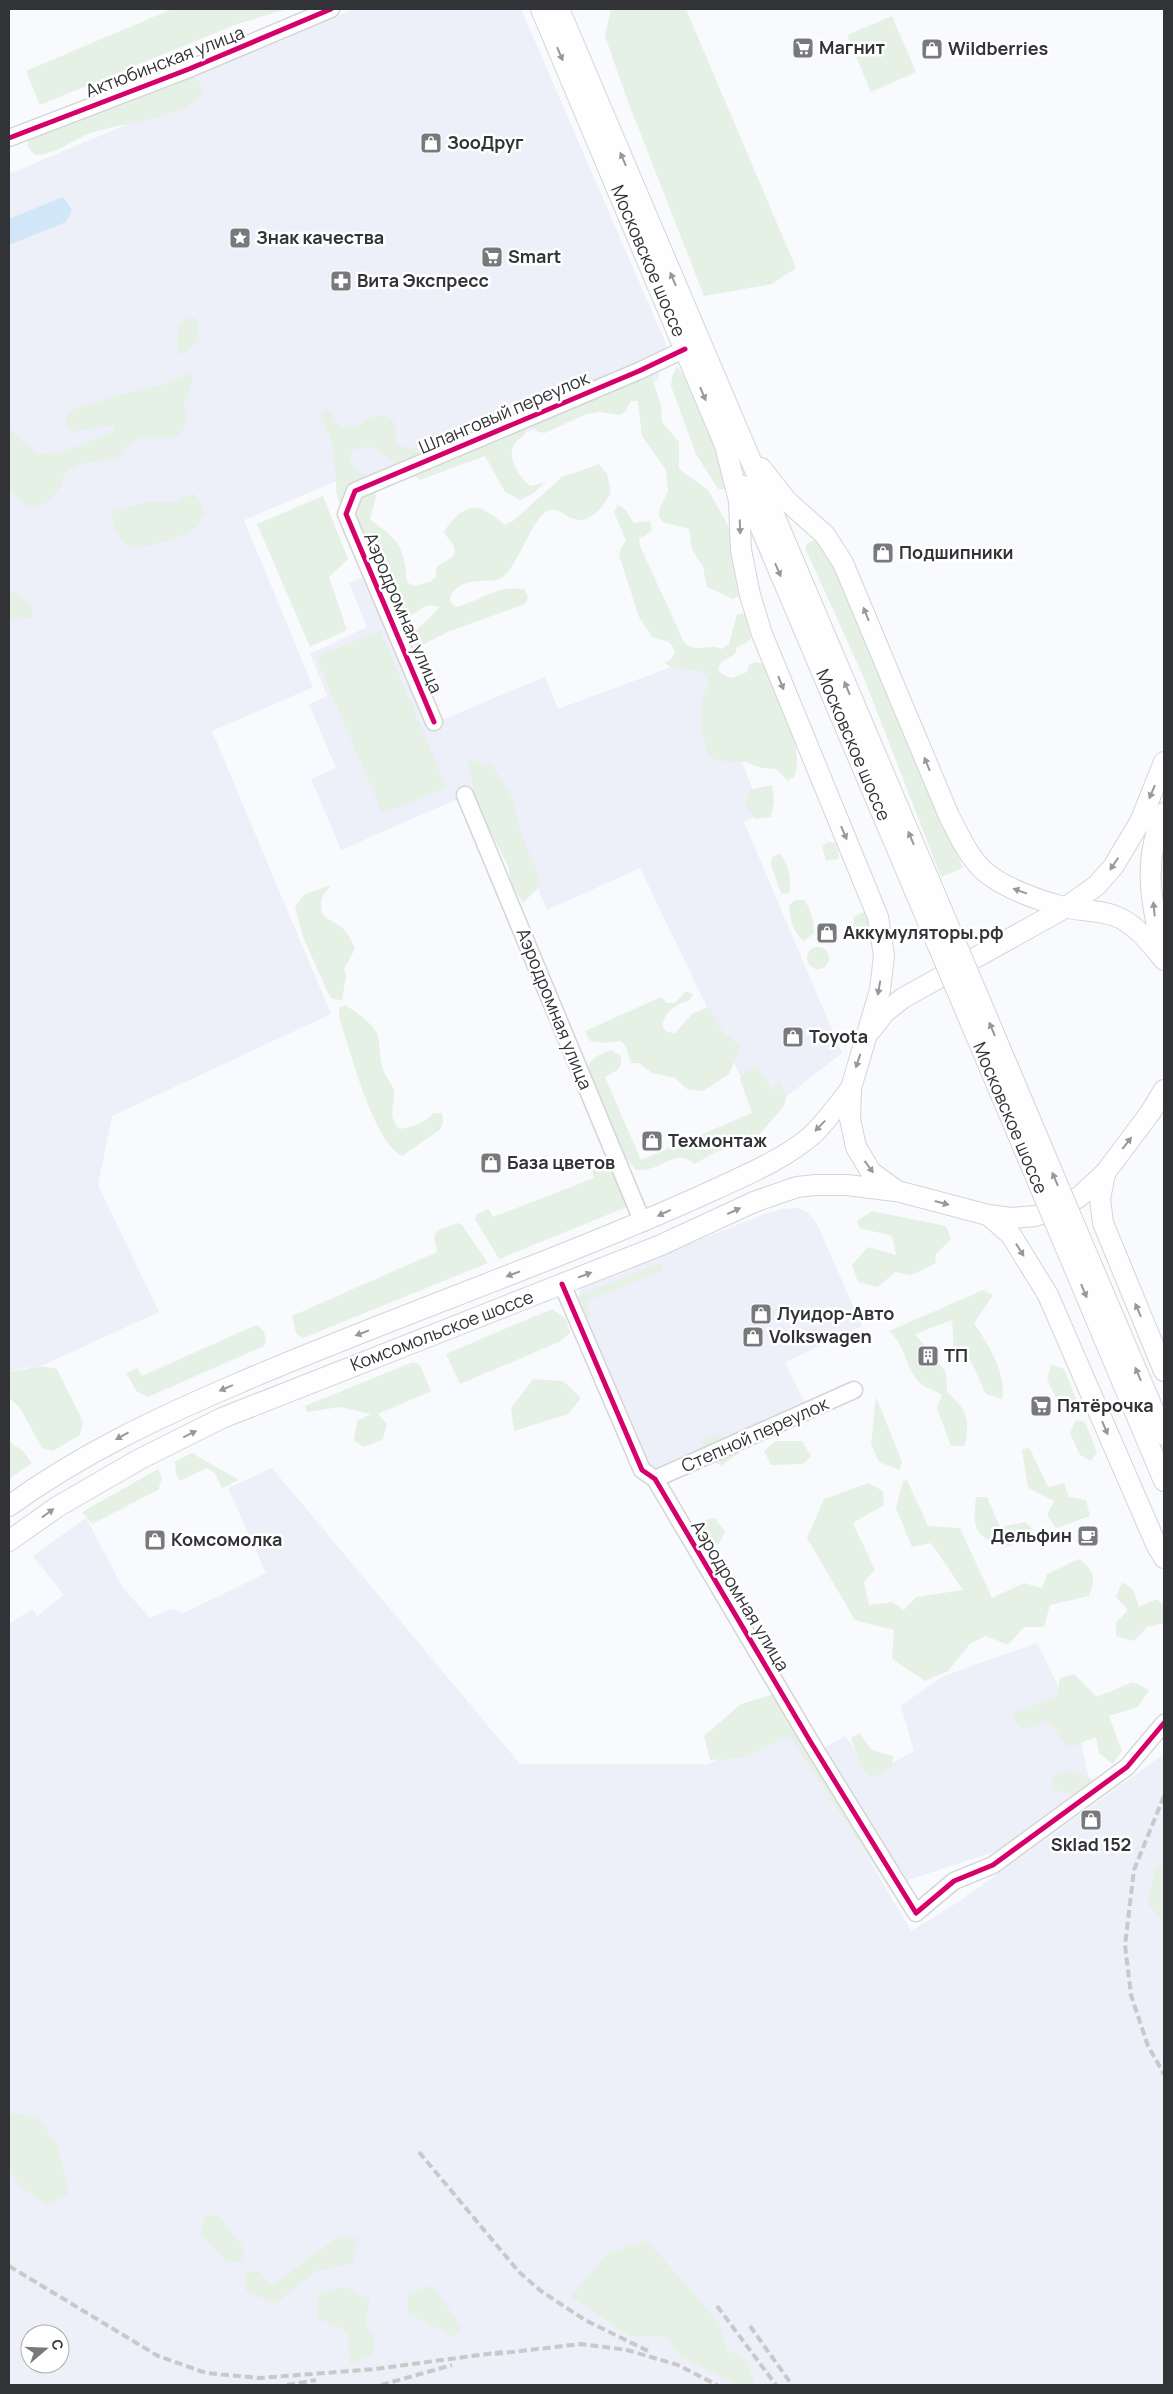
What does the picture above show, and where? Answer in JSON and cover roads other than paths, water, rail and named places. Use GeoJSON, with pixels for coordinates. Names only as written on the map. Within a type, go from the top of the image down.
{"type":"FeatureCollection","features":[{"type":"Feature","properties":{"kind":"main road","name":"Московское шоссе"},"geometry":{"type":"LineString","coordinates":[[541,9],[684,349],[733,441]]}},
{"type":"Feature","properties":{"kind":"main road","name":"Московское шоссе"},"geometry":{"type":"LineString","coordinates":[[559,9],[733,441],[1073,1243],[1164,1480]]}},
{"type":"Feature","properties":{"kind":"main road"},"geometry":{"type":"LineString","coordinates":[[733,441],[787,501],[824,535],[843,562],[949,816],[965,847],[984,871],[1006,886],[1065,908],[1098,910],[1120,918],[1142,932],[1164,960]]}},
{"type":"Feature","properties":{"kind":"main road"},"geometry":{"type":"LineString","coordinates":[[733,441],[739,501],[741,550],[750,594],[762,634],[878,917],[884,956],[880,990],[851,1088],[850,1119],[856,1147],[871,1172],[897,1191],[988,1215],[1012,1218],[1035,1216],[1059,1209],[1079,1197],[1105,1173],[1157,1110],[1164,1090]]}},
{"type":"Feature","properties":{"kind":"main road"},"geometry":{"type":"LineString","coordinates":[[867,1034],[884,1013],[903,998],[1065,908],[1096,886],[1113,867],[1140,822],[1164,762]]}},
{"type":"Feature","properties":{"kind":"main road"},"geometry":{"type":"LineString","coordinates":[[1164,813],[1154,837],[1149,866],[1155,922],[1164,956]]}},
{"type":"Feature","properties":{"kind":"main road","name":"Комсомольское шоссе"},"geometry":{"type":"LineString","coordinates":[[9,1506],[52,1476],[128,1432],[308,1354],[643,1223],[785,1154],[822,1126],[851,1088]]}},
{"type":"Feature","properties":{"kind":"main road"},"geometry":{"type":"LineString","coordinates":[[1105,1173],[1100,1199],[1103,1223],[1164,1371]]}},
{"type":"Feature","properties":{"kind":"main road","name":"Комсомольское шоссе"},"geometry":{"type":"LineString","coordinates":[[9,1541],[57,1506],[140,1459],[222,1418],[661,1245],[754,1202],[797,1187],[847,1185],[897,1191]]}},
{"type":"Feature","properties":{"kind":"main road"},"geometry":{"type":"LineString","coordinates":[[988,1215],[1011,1235],[1048,1295],[1156,1544],[1164,1558]]}},
{"type":"Feature","properties":{"kind":"main road","name":"Московское шоссе"},"geometry":{"type":"LineString","coordinates":[[1073,1243],[1164,1435]]}},
{"type":"Feature","properties":{"kind":"street","name":"Актюбинская улица"},"geometry":{"type":"LineString","coordinates":[[9,138],[189,69],[331,9]]}},
{"type":"Feature","properties":{"kind":"street","name":"Шланговый переулок"},"geometry":{"type":"LineString","coordinates":[[346,514],[355,491],[639,371],[684,349]]}},
{"type":"Feature","properties":{"kind":"street","name":"Аэродромная улица"},"geometry":{"type":"LineString","coordinates":[[346,514],[434,722]]}},
{"type":"Feature","properties":{"kind":"street","name":"Аэродромная улица"},"geometry":{"type":"LineString","coordinates":[[465,795],[643,1223]]}},
{"type":"Feature","properties":{"kind":"street","name":"Аэродромная улица"},"geometry":{"type":"LineString","coordinates":[[562,1284],[642,1470],[655,1479],[810,1741],[916,1913],[954,1881],[992,1865],[1127,1767],[1164,1723]]}},
{"type":"Feature","properties":{"kind":"street","name":"Степной переулок"},"geometry":{"type":"LineString","coordinates":[[655,1479],[854,1390]]}},
{"type":"Feature","properties":{"kind":"water"},"geometry":{"type":"Polygon","coordinates":[[[63,197],[72,210],[66,222],[9,245],[9,219],[63,197]]]}},
{"type":"Feature","properties":{"kind":"railway"},"geometry":{"type":"LineString","coordinates":[[1164,1796],[1134,1870],[1125,1945],[1131,1995],[1148,2046],[1164,2074]]}},
{"type":"Feature","properties":{"kind":"railway"},"geometry":{"type":"LineString","coordinates":[[419,2152],[519,2272],[541,2291],[585,2320],[648,2351]]}},
{"type":"Feature","properties":{"kind":"railway"},"geometry":{"type":"LineString","coordinates":[[9,2266],[158,2356],[206,2373],[260,2378],[375,2369],[502,2352]]}},
{"type":"Feature","properties":{"kind":"railway"},"geometry":{"type":"LineString","coordinates":[[717,2306],[776,2385]]}},
{"type":"Feature","properties":{"kind":"railway"},"geometry":{"type":"LineString","coordinates":[[750,2326],[792,2385]]}},
{"type":"Feature","properties":{"kind":"railway"},"geometry":{"type":"LineString","coordinates":[[495,2354],[580,2344],[627,2350],[678,2365],[717,2385]]}},
{"type":"Feature","properties":{"kind":"railway"},"geometry":{"type":"LineString","coordinates":[[381,2385],[452,2365]]}},
{"type":"Feature","properties":{"kind":"railway"},"geometry":{"type":"LineString","coordinates":[[287,2385],[316,2380]]}},
{"type":"Feature","properties":{"kind":"place","name":"Магнит"},"geometry":{"type":"Point","coordinates":[803,48]}},
{"type":"Feature","properties":{"kind":"place","name":"Wildberries"},"geometry":{"type":"Point","coordinates":[932,49]}},
{"type":"Feature","properties":{"kind":"place","name":"ЗооДруг"},"geometry":{"type":"Point","coordinates":[431,143]}},
{"type":"Feature","properties":{"kind":"place","name":"Знак качества"},"geometry":{"type":"Point","coordinates":[240,238]}},
{"type":"Feature","properties":{"kind":"place","name":"Smart"},"geometry":{"type":"Point","coordinates":[492,257]}},
{"type":"Feature","properties":{"kind":"place","name":"Вита Экспресс"},"geometry":{"type":"Point","coordinates":[341,281]}},
{"type":"Feature","properties":{"kind":"place","name":"Подшипники"},"geometry":{"type":"Point","coordinates":[883,553]}},
{"type":"Feature","properties":{"kind":"place","name":"Аккумуляторы.рф"},"geometry":{"type":"Point","coordinates":[827,933]}},
{"type":"Feature","properties":{"kind":"place","name":"Toyota"},"geometry":{"type":"Point","coordinates":[793,1037]}},
{"type":"Feature","properties":{"kind":"place","name":"Техмонтаж"},"geometry":{"type":"Point","coordinates":[652,1141]}},
{"type":"Feature","properties":{"kind":"place","name":"База цветов"},"geometry":{"type":"Point","coordinates":[491,1163]}},
{"type":"Feature","properties":{"kind":"place","name":"Луидор-Авто"},"geometry":{"type":"Point","coordinates":[761,1314]}},
{"type":"Feature","properties":{"kind":"place","name":"Volkswagen"},"geometry":{"type":"Point","coordinates":[753,1337]}},
{"type":"Feature","properties":{"kind":"place","name":"ТП"},"geometry":{"type":"Point","coordinates":[928,1356]}},
{"type":"Feature","properties":{"kind":"place","name":"Пятёрочка"},"geometry":{"type":"Point","coordinates":[1041,1406]}},
{"type":"Feature","properties":{"kind":"place","name":"Дельфин"},"geometry":{"type":"Point","coordinates":[1088,1536]}},
{"type":"Feature","properties":{"kind":"place","name":"Комсомолка"},"geometry":{"type":"Point","coordinates":[155,1540]}},
{"type":"Feature","properties":{"kind":"place","name":"Sklad 152"},"geometry":{"type":"Point","coordinates":[1091,1820]}}]}
